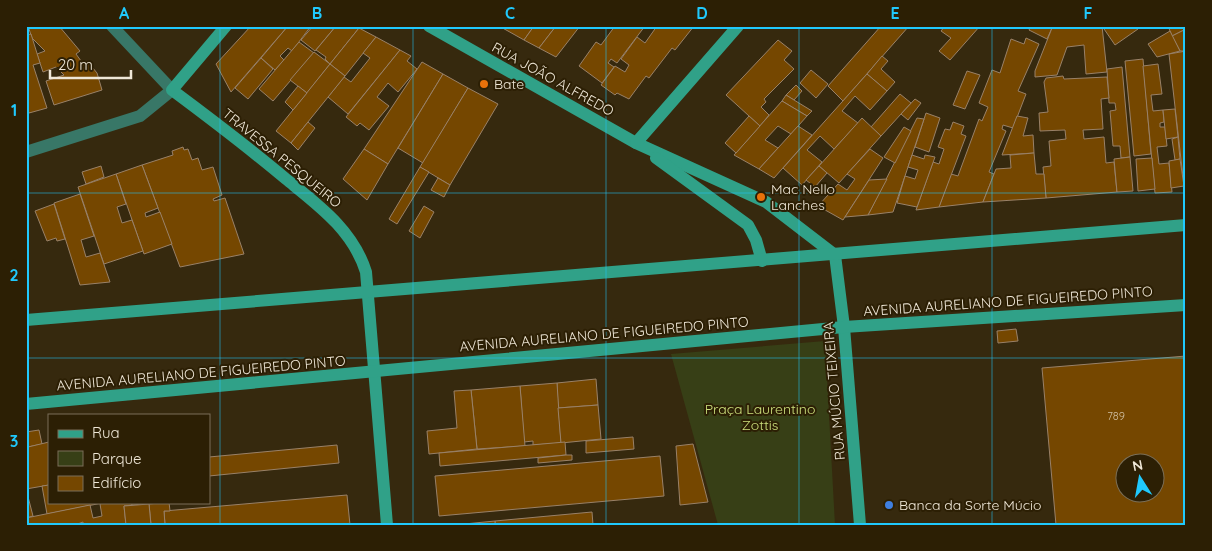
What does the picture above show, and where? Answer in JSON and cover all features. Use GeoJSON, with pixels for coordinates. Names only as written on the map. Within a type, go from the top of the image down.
{"type":"FeatureCollection","features":[{"type":"Feature","properties":{"kind":"main road"},"geometry":{"type":"LineString","coordinates":[[172,90],[226,26]]}},
{"type":"Feature","properties":{"kind":"main road","name":"RUA JOÃO ALFREDO"},"geometry":{"type":"LineString","coordinates":[[429,26],[636,143],[766,202],[836,255]]}},
{"type":"Feature","properties":{"kind":"main road"},"geometry":{"type":"LineString","coordinates":[[636,143],[738,26]]}},
{"type":"Feature","properties":{"kind":"main road","name":"TRAVESSA PESQUEIRO"},"geometry":{"type":"LineString","coordinates":[[172,90],[242,141],[332,216],[361,254],[366,272],[376,371],[387,525]]}},
{"type":"Feature","properties":{"kind":"main road","name":"RUA JOÃO ALFREDO"},"geometry":{"type":"LineString","coordinates":[[636,143],[748,225],[756,240],[762,261]]}},
{"type":"Feature","properties":{"kind":"main road"},"geometry":{"type":"LineString","coordinates":[[26,320],[367,294],[1186,225]]}},
{"type":"Feature","properties":{"kind":"main road","name":"RUA MÚCIO TEIXEIRA"},"geometry":{"type":"LineString","coordinates":[[836,255],[844,327],[860,525]]}},
{"type":"Feature","properties":{"kind":"main road","name":"AVENIDA AURELIANO DE FIGUEIREDO PINTO"},"geometry":{"type":"LineString","coordinates":[[26,404],[844,327],[1186,305]]}},
{"type":"Feature","properties":{"kind":"street","name":"TRAVESSA PESQUEIRO"},"geometry":{"type":"LineString","coordinates":[[112,26],[172,90]]}},
{"type":"Feature","properties":{"kind":"street"},"geometry":{"type":"LineString","coordinates":[[26,152],[140,116],[172,90]]}},
{"type":"Feature","properties":{"kind":"green space","name":"Praça Laurentino Zottis"},"geometry":{"type":"Polygon","coordinates":[[[825,341],[835,525],[718,525],[671,354],[825,341]]]}},
{"type":"Feature","properties":{"kind":"building"},"geometry":{"type":"Polygon","coordinates":[[[28,26],[53,26],[54,28],[59,26],[80,51],[76,54],[84,65],[88,62],[97,73],[102,90],[54,105],[46,81],[64,75],[56,67],[43,72],[37,54],[45,51],[32,38],[28,26]]]}},
{"type":"Feature","properties":{"kind":"building"},"geometry":{"type":"Polygon","coordinates":[[[251,26],[288,26],[231,92],[216,64],[251,26]]]}},
{"type":"Feature","properties":{"kind":"building"},"geometry":{"type":"Polygon","coordinates":[[[288,26],[311,26],[292,51],[288,48],[280,56],[284,60],[275,70],[261,58],[288,26]]]}},
{"type":"Feature","properties":{"kind":"building"},"geometry":{"type":"Polygon","coordinates":[[[313,26],[336,26],[315,51],[301,40],[313,26]]]}},
{"type":"Feature","properties":{"kind":"building"},"geometry":{"type":"Polygon","coordinates":[[[336,26],[359,28],[330,64],[325,59],[326,57],[316,50],[336,26]]]}},
{"type":"Feature","properties":{"kind":"building"},"geometry":{"type":"Polygon","coordinates":[[[499,26],[534,26],[524,40],[499,26]]]}},
{"type":"Feature","properties":{"kind":"building"},"geometry":{"type":"Polygon","coordinates":[[[534,26],[556,26],[539,48],[524,40],[534,26]]]}},
{"type":"Feature","properties":{"kind":"building"},"geometry":{"type":"Polygon","coordinates":[[[556,26],[580,26],[556,57],[539,48],[556,26]]]}},
{"type":"Feature","properties":{"kind":"building"},"geometry":{"type":"Polygon","coordinates":[[[615,26],[645,26],[617,63],[611,59],[608,63],[614,67],[602,83],[579,66],[596,42],[601,45],[615,26]]]}},
{"type":"Feature","properties":{"kind":"building"},"geometry":{"type":"Polygon","coordinates":[[[657,26],[694,26],[675,50],[672,48],[649,78],[646,76],[629,99],[617,93],[615,95],[601,85],[615,66],[625,72],[629,65],[621,59],[637,37],[645,43],[657,26]]]}},
{"type":"Feature","properties":{"kind":"building"},"geometry":{"type":"Polygon","coordinates":[[[881,26],[909,26],[843,101],[828,86],[881,26]]]}},
{"type":"Feature","properties":{"kind":"building"},"geometry":{"type":"Polygon","coordinates":[[[945,26],[980,26],[950,60],[939,51],[951,38],[941,31],[945,26]]]}},
{"type":"Feature","properties":{"kind":"building"},"geometry":{"type":"Polygon","coordinates":[[[1031,26],[1059,27],[1052,28],[1047,39],[1029,30],[1031,26]]]}},
{"type":"Feature","properties":{"kind":"building"},"geometry":{"type":"Polygon","coordinates":[[[1102,26],[1107,72],[1086,74],[1084,45],[1067,47],[1057,75],[1035,77],[1035,71],[1052,28],[1102,26]]]}},
{"type":"Feature","properties":{"kind":"building"},"geometry":{"type":"Polygon","coordinates":[[[1102,26],[1136,26],[1138,29],[1115,45],[1102,26]]]}},
{"type":"Feature","properties":{"kind":"building"},"geometry":{"type":"Polygon","coordinates":[[[1168,26],[1186,26],[1186,29],[1172,36],[1168,26]]]}},
{"type":"Feature","properties":{"kind":"building"},"geometry":{"type":"Polygon","coordinates":[[[359,28],[376,37],[345,76],[330,64],[359,28]]]}},
{"type":"Feature","properties":{"kind":"building"},"geometry":{"type":"Polygon","coordinates":[[[1186,29],[1186,51],[1180,51],[1172,36],[1186,29]]]}},
{"type":"Feature","properties":{"kind":"building"},"geometry":{"type":"Polygon","coordinates":[[[1170,31],[1180,51],[1157,57],[1148,44],[1170,31]]]}},
{"type":"Feature","properties":{"kind":"building"},"geometry":{"type":"Polygon","coordinates":[[[31,34],[40,63],[33,65],[47,108],[29,113],[26,104],[26,35],[31,34]]]}},
{"type":"Feature","properties":{"kind":"building"},"geometry":{"type":"Polygon","coordinates":[[[376,37],[400,50],[348,114],[328,97],[344,77],[351,82],[370,58],[363,53],[376,37]]]}},
{"type":"Feature","properties":{"kind":"building"},"geometry":{"type":"Polygon","coordinates":[[[1026,38],[1039,44],[1018,91],[1026,94],[1013,128],[1003,125],[1002,129],[1006,131],[989,172],[994,174],[983,202],[939,207],[951,174],[958,176],[979,119],[982,121],[988,107],[979,103],[992,70],[1000,73],[1011,39],[1024,44],[1026,38]]]}},
{"type":"Feature","properties":{"kind":"building"},"geometry":{"type":"Polygon","coordinates":[[[778,40],[792,51],[784,60],[794,69],[764,99],[766,102],[761,107],[769,115],[760,126],[726,95],[778,40]]]}},
{"type":"Feature","properties":{"kind":"building"},"geometry":{"type":"Polygon","coordinates":[[[299,42],[314,53],[273,101],[259,89],[299,42]]]}},
{"type":"Feature","properties":{"kind":"building"},"geometry":{"type":"Polygon","coordinates":[[[400,50],[411,56],[407,61],[417,69],[398,92],[388,83],[377,97],[389,106],[369,130],[360,123],[357,126],[346,117],[400,50]]]}},
{"type":"Feature","properties":{"kind":"building"},"geometry":{"type":"Polygon","coordinates":[[[1186,51],[1186,186],[1184,186],[1169,54],[1186,51]]]}},
{"type":"Feature","properties":{"kind":"building"},"geometry":{"type":"Polygon","coordinates":[[[314,52],[330,64],[307,93],[290,80],[314,52]]]}},
{"type":"Feature","properties":{"kind":"building"},"geometry":{"type":"Polygon","coordinates":[[[882,56],[888,61],[881,69],[895,82],[887,91],[867,74],[882,56]]]}},
{"type":"Feature","properties":{"kind":"building"},"geometry":{"type":"Polygon","coordinates":[[[261,58],[273,69],[248,99],[235,88],[261,58]]]}},
{"type":"Feature","properties":{"kind":"building"},"geometry":{"type":"Polygon","coordinates":[[[1143,59],[1151,154],[1134,156],[1125,61],[1143,59]]]}},
{"type":"Feature","properties":{"kind":"building"},"geometry":{"type":"Polygon","coordinates":[[[422,62],[443,74],[388,164],[364,149],[422,62]]]}},
{"type":"Feature","properties":{"kind":"building"},"geometry":{"type":"Polygon","coordinates":[[[330,64],[345,76],[291,143],[276,131],[330,64]]]}},
{"type":"Feature","properties":{"kind":"building"},"geometry":{"type":"Polygon","coordinates":[[[1158,64],[1162,94],[1151,95],[1153,111],[1163,110],[1164,122],[1160,123],[1160,127],[1165,127],[1167,146],[1157,147],[1159,164],[1169,163],[1172,192],[1155,193],[1143,66],[1158,64]]]}},
{"type":"Feature","properties":{"kind":"building"},"geometry":{"type":"Polygon","coordinates":[[[1122,67],[1130,157],[1121,158],[1120,146],[1113,146],[1110,111],[1116,110],[1115,103],[1109,103],[1107,69],[1122,67]]]}},
{"type":"Feature","properties":{"kind":"building"},"geometry":{"type":"Polygon","coordinates":[[[811,70],[828,84],[816,98],[800,83],[811,70]]]}},
{"type":"Feature","properties":{"kind":"building"},"geometry":{"type":"Polygon","coordinates":[[[967,71],[980,75],[965,109],[953,105],[967,71]]]}},
{"type":"Feature","properties":{"kind":"building"},"geometry":{"type":"Polygon","coordinates":[[[443,74],[468,88],[423,163],[398,148],[443,74]]]}},
{"type":"Feature","properties":{"kind":"building"},"geometry":{"type":"Polygon","coordinates":[[[867,74],[887,91],[870,110],[855,96],[842,111],[858,123],[834,149],[820,136],[807,150],[822,162],[802,185],[783,168],[867,74]]]}},
{"type":"Feature","properties":{"kind":"building"},"geometry":{"type":"Polygon","coordinates":[[[1063,76],[1064,79],[1107,77],[1109,98],[1101,99],[1103,129],[1083,130],[1084,139],[1104,137],[1106,163],[1114,162],[1117,192],[1046,198],[1043,167],[1051,166],[1049,141],[1066,139],[1065,130],[1040,131],[1039,113],[1048,112],[1044,82],[1046,78],[1063,76]]]}},
{"type":"Feature","properties":{"kind":"building"},"geometry":{"type":"Polygon","coordinates":[[[796,85],[802,91],[794,100],[786,95],[796,85]]]}},
{"type":"Feature","properties":{"kind":"building"},"geometry":{"type":"Polygon","coordinates":[[[298,86],[307,93],[293,110],[285,102],[298,86]]]}},
{"type":"Feature","properties":{"kind":"building"},"geometry":{"type":"Polygon","coordinates":[[[468,88],[498,104],[450,185],[420,167],[468,88]]]}},
{"type":"Feature","properties":{"kind":"building"},"geometry":{"type":"Polygon","coordinates":[[[900,94],[911,103],[881,136],[871,127],[900,94]]]}},
{"type":"Feature","properties":{"kind":"building"},"geometry":{"type":"Polygon","coordinates":[[[786,95],[812,111],[807,116],[782,101],[786,95]]]}},
{"type":"Feature","properties":{"kind":"building"},"geometry":{"type":"Polygon","coordinates":[[[915,99],[921,103],[908,120],[901,114],[915,99]]]}},
{"type":"Feature","properties":{"kind":"building"},"geometry":{"type":"Polygon","coordinates":[[[782,101],[807,116],[791,134],[778,126],[765,140],[778,148],[759,169],[734,155],[782,101]]]}},
{"type":"Feature","properties":{"kind":"building"},"geometry":{"type":"Polygon","coordinates":[[[1175,109],[1178,137],[1166,139],[1163,110],[1175,109]]]}},
{"type":"Feature","properties":{"kind":"building"},"geometry":{"type":"Polygon","coordinates":[[[926,113],[940,118],[929,152],[915,147],[926,113]]]}},
{"type":"Feature","properties":{"kind":"building"},"geometry":{"type":"Polygon","coordinates":[[[749,116],[760,126],[736,153],[725,143],[749,116]]]}},
{"type":"Feature","properties":{"kind":"building"},"geometry":{"type":"Polygon","coordinates":[[[1017,116],[1028,118],[1023,136],[1033,135],[1034,153],[1002,155],[1017,116]]]}},
{"type":"Feature","properties":{"kind":"building"},"geometry":{"type":"Polygon","coordinates":[[[862,118],[881,136],[839,183],[819,166],[862,118]]]}},
{"type":"Feature","properties":{"kind":"building"},"geometry":{"type":"Polygon","coordinates":[[[917,118],[924,119],[893,212],[868,215],[917,118]]]}},
{"type":"Feature","properties":{"kind":"building"},"geometry":{"type":"Polygon","coordinates":[[[308,122],[315,128],[298,150],[291,143],[308,122]]]}},
{"type":"Feature","properties":{"kind":"building"},"geometry":{"type":"Polygon","coordinates":[[[953,122],[964,126],[961,134],[966,136],[939,207],[916,210],[933,162],[939,164],[944,149],[938,147],[945,129],[950,130],[953,122]]]}},
{"type":"Feature","properties":{"kind":"building"},"geometry":{"type":"Polygon","coordinates":[[[798,126],[812,135],[774,178],[759,169],[798,126]]]}},
{"type":"Feature","properties":{"kind":"building"},"geometry":{"type":"Polygon","coordinates":[[[904,127],[911,131],[895,163],[884,157],[904,127]]]}},
{"type":"Feature","properties":{"kind":"building"},"geometry":{"type":"Polygon","coordinates":[[[1178,137],[1180,159],[1175,160],[1172,139],[1178,137]]]}},
{"type":"Feature","properties":{"kind":"building"},"geometry":{"type":"Polygon","coordinates":[[[183,147],[184,150],[188,149],[192,160],[198,158],[202,170],[213,167],[222,195],[213,199],[214,201],[225,198],[244,254],[180,267],[142,165],[173,155],[172,151],[183,147]]]}},
{"type":"Feature","properties":{"kind":"building"},"geometry":{"type":"Polygon","coordinates":[[[364,149],[388,164],[367,200],[343,179],[364,149]]]}},
{"type":"Feature","properties":{"kind":"building"},"geometry":{"type":"Polygon","coordinates":[[[870,149],[883,158],[843,220],[818,206],[838,184],[847,190],[855,179],[847,174],[870,149]]]}},
{"type":"Feature","properties":{"kind":"building"},"geometry":{"type":"Polygon","coordinates":[[[1034,153],[1036,174],[1044,174],[1046,198],[983,202],[996,169],[1011,168],[1010,155],[1034,153]]]}},
{"type":"Feature","properties":{"kind":"building"},"geometry":{"type":"Polygon","coordinates":[[[912,155],[924,159],[925,155],[935,157],[917,207],[897,203],[905,176],[915,179],[918,170],[908,167],[912,155]]]}},
{"type":"Feature","properties":{"kind":"building"},"geometry":{"type":"Polygon","coordinates":[[[1130,157],[1133,191],[1117,192],[1114,159],[1130,157]]]}},
{"type":"Feature","properties":{"kind":"building"},"geometry":{"type":"Polygon","coordinates":[[[1152,158],[1155,189],[1138,191],[1136,159],[1152,158]]]}},
{"type":"Feature","properties":{"kind":"building"},"geometry":{"type":"Polygon","coordinates":[[[1180,159],[1184,186],[1171,188],[1169,161],[1180,159]]]}},
{"type":"Feature","properties":{"kind":"building"},"geometry":{"type":"Polygon","coordinates":[[[142,165],[158,208],[145,213],[146,217],[160,212],[172,244],[144,254],[116,174],[142,165]]]}},
{"type":"Feature","properties":{"kind":"building"},"geometry":{"type":"Polygon","coordinates":[[[101,166],[104,177],[86,184],[82,172],[101,166]]]}},
{"type":"Feature","properties":{"kind":"building"},"geometry":{"type":"Polygon","coordinates":[[[819,166],[827,173],[815,187],[806,180],[819,166]]]}},
{"type":"Feature","properties":{"kind":"building"},"geometry":{"type":"Polygon","coordinates":[[[420,167],[429,172],[397,224],[389,219],[420,167]]]}},
{"type":"Feature","properties":{"kind":"building"},"geometry":{"type":"Polygon","coordinates":[[[116,174],[126,204],[117,207],[122,223],[132,220],[143,251],[104,264],[78,187],[116,174]]]}},
{"type":"Feature","properties":{"kind":"building"},"geometry":{"type":"Polygon","coordinates":[[[438,178],[450,185],[444,197],[431,190],[438,178]]]}},
{"type":"Feature","properties":{"kind":"building"},"geometry":{"type":"Polygon","coordinates":[[[887,179],[868,215],[845,217],[869,180],[887,179]]]}},
{"type":"Feature","properties":{"kind":"building"},"geometry":{"type":"Polygon","coordinates":[[[80,194],[94,236],[81,240],[86,257],[100,253],[110,282],[80,285],[54,203],[80,194]]]}},
{"type":"Feature","properties":{"kind":"building"},"geometry":{"type":"Polygon","coordinates":[[[54,204],[65,239],[57,241],[56,238],[47,241],[35,211],[54,204]]]}},
{"type":"Feature","properties":{"kind":"building"},"geometry":{"type":"Polygon","coordinates":[[[424,206],[434,212],[420,238],[409,231],[424,206]]]}},
{"type":"Feature","properties":{"kind":"building"},"geometry":{"type":"Polygon","coordinates":[[[1016,329],[1018,341],[998,343],[997,331],[1016,329]]]}},
{"type":"Feature","properties":{"kind":"building"},"geometry":{"type":"Polygon","coordinates":[[[1186,356],[1186,525],[1056,525],[1042,368],[1186,356]]]}},
{"type":"Feature","properties":{"kind":"building"},"geometry":{"type":"Polygon","coordinates":[[[596,379],[598,405],[558,408],[557,383],[596,379]]]}},
{"type":"Feature","properties":{"kind":"building"},"geometry":{"type":"Polygon","coordinates":[[[557,383],[561,443],[533,445],[533,441],[524,442],[520,386],[557,383]]]}},
{"type":"Feature","properties":{"kind":"building"},"geometry":{"type":"Polygon","coordinates":[[[520,386],[525,446],[477,449],[471,390],[520,386]]]}},
{"type":"Feature","properties":{"kind":"building"},"geometry":{"type":"Polygon","coordinates":[[[471,390],[477,449],[429,454],[427,431],[457,428],[454,391],[471,390]]]}},
{"type":"Feature","properties":{"kind":"building"},"geometry":{"type":"Polygon","coordinates":[[[598,405],[601,439],[561,443],[558,408],[598,405]]]}},
{"type":"Feature","properties":{"kind":"building"},"geometry":{"type":"Polygon","coordinates":[[[39,430],[42,444],[28,447],[26,445],[26,432],[39,430]]]}},
{"type":"Feature","properties":{"kind":"building"},"geometry":{"type":"Polygon","coordinates":[[[633,437],[634,449],[586,453],[586,441],[633,437]]]}},
{"type":"Feature","properties":{"kind":"building"},"geometry":{"type":"Polygon","coordinates":[[[48,442],[48,485],[26,489],[26,445],[28,447],[48,442]]]}},
{"type":"Feature","properties":{"kind":"building"},"geometry":{"type":"Polygon","coordinates":[[[565,442],[566,455],[440,466],[439,453],[565,442]]]}},
{"type":"Feature","properties":{"kind":"building"},"geometry":{"type":"Polygon","coordinates":[[[693,444],[708,502],[680,505],[676,446],[693,444]]]}},
{"type":"Feature","properties":{"kind":"building"},"geometry":{"type":"Polygon","coordinates":[[[337,445],[339,463],[210,476],[210,457],[337,445]]]}},
{"type":"Feature","properties":{"kind":"building"},"geometry":{"type":"Polygon","coordinates":[[[572,455],[572,460],[538,463],[538,458],[572,455]]]}},
{"type":"Feature","properties":{"kind":"building"},"geometry":{"type":"Polygon","coordinates":[[[660,456],[664,496],[439,516],[435,476],[660,456]]]}},
{"type":"Feature","properties":{"kind":"building"},"geometry":{"type":"Polygon","coordinates":[[[48,485],[48,504],[97,504],[47,514],[42,486],[48,485]]]}},
{"type":"Feature","properties":{"kind":"building"},"geometry":{"type":"Polygon","coordinates":[[[26,489],[33,516],[26,518],[26,489]]]}},
{"type":"Feature","properties":{"kind":"building"},"geometry":{"type":"Polygon","coordinates":[[[347,495],[350,525],[165,525],[164,511],[347,495]]]}},
{"type":"Feature","properties":{"kind":"building"},"geometry":{"type":"Polygon","coordinates":[[[100,504],[132,504],[124,506],[126,525],[83,525],[83,522],[75,525],[26,525],[26,518],[90,505],[93,518],[102,516],[100,504]]]}},
{"type":"Feature","properties":{"kind":"building"},"geometry":{"type":"Polygon","coordinates":[[[149,504],[169,504],[170,511],[164,511],[165,525],[151,525],[149,504]]]}},
{"type":"Feature","properties":{"kind":"building"},"geometry":{"type":"Polygon","coordinates":[[[149,504],[151,525],[126,525],[124,506],[149,504]]]}},
{"type":"Feature","properties":{"kind":"building"},"geometry":{"type":"Polygon","coordinates":[[[592,512],[593,525],[495,525],[495,521],[592,512]]]}},
{"type":"Feature","properties":{"kind":"building"},"geometry":{"type":"Polygon","coordinates":[[[495,521],[495,525],[454,525],[495,521]]]}},
{"type":"Feature","properties":{"kind":"place","name":"Bate"},"geometry":{"type":"Point","coordinates":[484,84]}},
{"type":"Feature","properties":{"kind":"place","name":"Mac Nello Lanches"},"geometry":{"type":"Point","coordinates":[761,197]}},
{"type":"Feature","properties":{"kind":"place","name":"Banca da Sorte Múcio"},"geometry":{"type":"Point","coordinates":[889,505]}}]}
